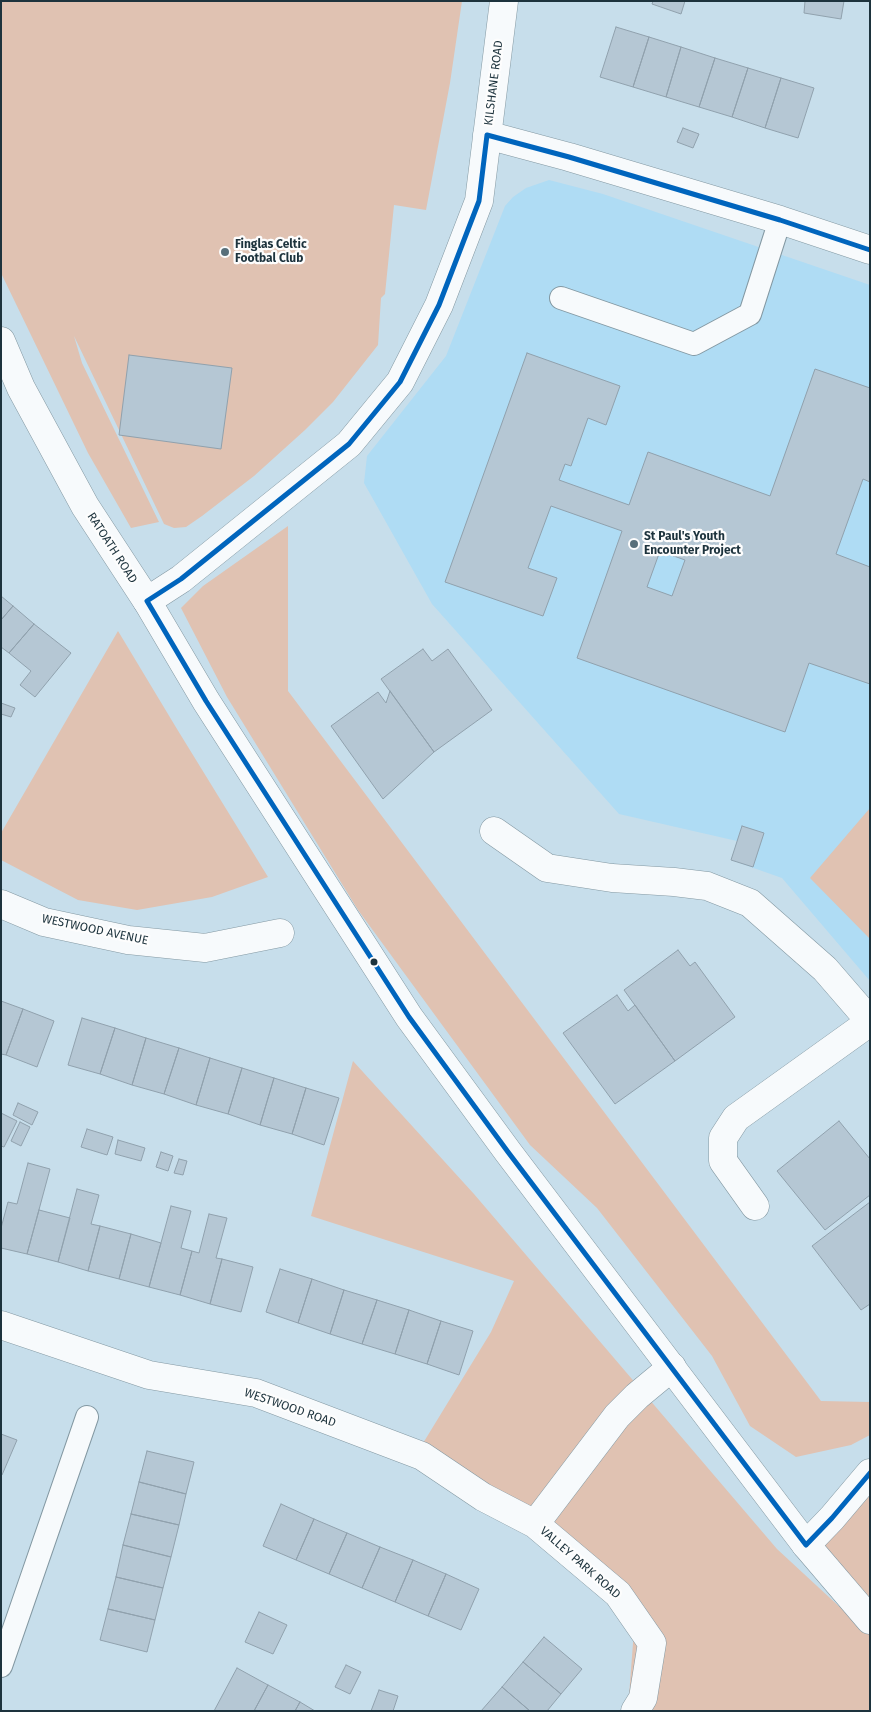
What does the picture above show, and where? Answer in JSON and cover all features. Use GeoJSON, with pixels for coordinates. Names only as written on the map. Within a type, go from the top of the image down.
{"type":"FeatureCollection","features":[{"type":"Feature","properties":{"kind":"street","name":"KILSHANE ROAD"},"geometry":{"type":"LineString","coordinates":[[147,601],[181,579],[349,444],[400,382],[439,306],[479,201],[504,1]]}},
{"type":"Feature","properties":{"kind":"street"},"geometry":{"type":"LineString","coordinates":[[487,135],[569,157],[780,220],[870,250]]}},
{"type":"Feature","properties":{"kind":"street","name":"RATOATH ROAD"},"geometry":{"type":"LineString","coordinates":[[1,341],[21,388],[85,506],[147,601],[206,701],[409,1017],[508,1152],[806,1544],[870,1620]]}},
{"type":"Feature","properties":{"kind":"street"},"geometry":{"type":"LineString","coordinates":[[494,831],[547,868],[612,878],[707,886],[750,903],[825,969],[870,1021],[736,1118],[723,1138],[723,1160],[755,1206]]}},
{"type":"Feature","properties":{"kind":"street","name":"WESTWOOD AVENUE"},"geometry":{"type":"LineString","coordinates":[[1,904],[44,922],[128,940],[205,948],[280,933]]}},
{"type":"Feature","properties":{"kind":"street","name":"WESTWOOD ROAD"},"geometry":{"type":"LineString","coordinates":[[1,1325],[149,1375],[256,1394],[422,1456],[483,1497],[535,1524]]}},
{"type":"Feature","properties":{"kind":"street"},"geometry":{"type":"LineString","coordinates":[[535,1524],[617,1416],[637,1396],[672,1367]]}},
{"type":"Feature","properties":{"kind":"street"},"geometry":{"type":"LineString","coordinates":[[806,1544],[832,1518],[870,1473]]}},
{"type":"Feature","properties":{"kind":"street","name":"VALLEY PARK ROAD"},"geometry":{"type":"LineString","coordinates":[[535,1524],[618,1594],[652,1643],[643,1698],[634,1711]]}},
{"type":"Feature","properties":{"kind":"lane"},"geometry":{"type":"LineString","coordinates":[[561,298],[694,344],[750,314],[780,220]]}},
{"type":"Feature","properties":{"kind":"lane"},"geometry":{"type":"LineString","coordinates":[[1,1666],[87,1417]]}},
{"type":"Feature","properties":{"kind":"shaded area","name":"Finglas Celtic Footbal Club"},"geometry":{"type":"Polygon","coordinates":[[[1,1],[462,1],[450,83],[426,210],[394,205],[385,294],[381,298],[378,345],[333,402],[305,430],[254,476],[186,527],[174,528],[164,524],[74,336],[82,363],[159,522],[131,528],[88,453],[1,273],[1,1]]]}},
{"type":"Feature","properties":{"kind":"shaded area","name":"St Paul's Youth Encounter Project"},"geometry":{"type":"Polygon","coordinates":[[[549,180],[603,194],[870,285],[870,981],[782,878],[731,860],[737,841],[619,814],[432,604],[364,483],[367,456],[446,356],[505,206],[513,197],[526,188],[549,180]]]}},
{"type":"Feature","properties":{"kind":"shaded area"},"geometry":{"type":"Polygon","coordinates":[[[288,526],[288,691],[821,1401],[870,1402],[870,1435],[851,1445],[796,1457],[750,1426],[712,1356],[597,1208],[530,1145],[358,910],[227,697],[181,608],[203,586],[288,526]]]}},
{"type":"Feature","properties":{"kind":"shaded area"},"geometry":{"type":"Polygon","coordinates":[[[118,631],[268,877],[212,897],[137,910],[78,900],[1,860],[1,833],[118,631]]]}},
{"type":"Feature","properties":{"kind":"shaded area"},"geometry":{"type":"Polygon","coordinates":[[[870,808],[870,939],[810,878],[870,808]]]}},
{"type":"Feature","properties":{"kind":"shaded area"},"geometry":{"type":"Polygon","coordinates":[[[353,1061],[474,1194],[777,1549],[870,1635],[870,1711],[622,1711],[629,1696],[634,1630],[619,1594],[417,1453],[491,1332],[514,1281],[311,1216],[353,1061]]]}},
{"type":"Feature","properties":{"kind":"shaded area"},"geometry":{"type":"Polygon","coordinates":[[[870,1474],[870,1610],[816,1538],[870,1474]]]}},
{"type":"Feature","properties":{"kind":"building"},"geometry":{"type":"Polygon","coordinates":[[[653,1],[685,1],[681,14],[652,4],[653,1]]]}},
{"type":"Feature","properties":{"kind":"building"},"geometry":{"type":"Polygon","coordinates":[[[805,1],[844,1],[841,19],[804,13],[805,1]]]}},
{"type":"Feature","properties":{"kind":"building"},"geometry":{"type":"Polygon","coordinates":[[[616,27],[649,37],[633,87],[600,77],[616,27]]]}},
{"type":"Feature","properties":{"kind":"building"},"geometry":{"type":"Polygon","coordinates":[[[649,37],[681,47],[666,97],[633,87],[649,37]]]}},
{"type":"Feature","properties":{"kind":"building"},"geometry":{"type":"Polygon","coordinates":[[[681,47],[715,58],[699,107],[666,97],[681,47]]]}},
{"type":"Feature","properties":{"kind":"building"},"geometry":{"type":"Polygon","coordinates":[[[715,58],[748,68],[732,117],[699,107],[715,58]]]}},
{"type":"Feature","properties":{"kind":"building"},"geometry":{"type":"Polygon","coordinates":[[[748,68],[781,78],[765,128],[732,117],[748,68]]]}},
{"type":"Feature","properties":{"kind":"building"},"geometry":{"type":"Polygon","coordinates":[[[781,78],[814,88],[798,138],[765,128],[781,78]]]}},
{"type":"Feature","properties":{"kind":"building"},"geometry":{"type":"Polygon","coordinates":[[[683,128],[699,134],[693,148],[677,142],[683,128]]]}},
{"type":"Feature","properties":{"kind":"building"},"geometry":{"type":"Polygon","coordinates":[[[527,353],[620,386],[606,425],[588,418],[571,466],[565,464],[559,480],[629,505],[648,452],[770,496],[815,369],[870,388],[870,482],[863,479],[836,554],[870,567],[870,684],[809,663],[785,732],[577,658],[622,531],[551,506],[528,568],[557,578],[543,616],[445,582],[527,353]],[[660,551],[647,587],[672,596],[685,560],[660,551]]]}},
{"type":"Feature","properties":{"kind":"building"},"geometry":{"type":"Polygon","coordinates":[[[129,355],[232,368],[221,449],[119,435],[129,355]]]}},
{"type":"Feature","properties":{"kind":"building"},"geometry":{"type":"Polygon","coordinates":[[[1,596],[13,606],[1,620],[1,596]]]}},
{"type":"Feature","properties":{"kind":"building"},"geometry":{"type":"Polygon","coordinates":[[[13,606],[34,624],[9,653],[1,647],[1,620],[13,606]]]}},
{"type":"Feature","properties":{"kind":"building"},"geometry":{"type":"Polygon","coordinates":[[[34,624],[71,653],[35,697],[20,685],[31,671],[9,653],[34,624]]]}},
{"type":"Feature","properties":{"kind":"building"},"geometry":{"type":"Polygon","coordinates":[[[423,649],[432,661],[448,649],[492,710],[434,752],[381,679],[423,649]]]}},
{"type":"Feature","properties":{"kind":"building"},"geometry":{"type":"Polygon","coordinates":[[[390,691],[434,752],[383,799],[331,726],[378,692],[386,703],[390,691]]]}},
{"type":"Feature","properties":{"kind":"building"},"geometry":{"type":"Polygon","coordinates":[[[1,703],[15,708],[11,717],[1,714],[1,703]]]}},
{"type":"Feature","properties":{"kind":"building"},"geometry":{"type":"Polygon","coordinates":[[[742,826],[764,833],[753,867],[731,860],[742,826]]]}},
{"type":"Feature","properties":{"kind":"building"},"geometry":{"type":"Polygon","coordinates":[[[678,950],[690,966],[695,962],[735,1017],[675,1061],[624,990],[678,950]]]}},
{"type":"Feature","properties":{"kind":"building"},"geometry":{"type":"Polygon","coordinates":[[[617,995],[628,1011],[635,1005],[675,1061],[615,1104],[563,1033],[617,995]]]}},
{"type":"Feature","properties":{"kind":"building"},"geometry":{"type":"Polygon","coordinates":[[[1,1001],[23,1009],[6,1055],[1,1054],[1,1001]]]}},
{"type":"Feature","properties":{"kind":"building"},"geometry":{"type":"Polygon","coordinates":[[[23,1009],[54,1021],[37,1067],[6,1055],[23,1009]]]}},
{"type":"Feature","properties":{"kind":"building"},"geometry":{"type":"Polygon","coordinates":[[[82,1018],[115,1028],[100,1074],[68,1065],[82,1018]]]}},
{"type":"Feature","properties":{"kind":"building"},"geometry":{"type":"Polygon","coordinates":[[[115,1028],[146,1038],[132,1085],[100,1074],[115,1028]]]}},
{"type":"Feature","properties":{"kind":"building"},"geometry":{"type":"Polygon","coordinates":[[[146,1038],[179,1048],[164,1094],[132,1085],[146,1038]]]}},
{"type":"Feature","properties":{"kind":"building"},"geometry":{"type":"Polygon","coordinates":[[[179,1048],[210,1058],[196,1105],[164,1094],[179,1048]]]}},
{"type":"Feature","properties":{"kind":"building"},"geometry":{"type":"Polygon","coordinates":[[[210,1058],[242,1068],[228,1114],[196,1105],[210,1058]]]}},
{"type":"Feature","properties":{"kind":"building"},"geometry":{"type":"Polygon","coordinates":[[[242,1068],[274,1078],[260,1125],[228,1114],[242,1068]]]}},
{"type":"Feature","properties":{"kind":"building"},"geometry":{"type":"Polygon","coordinates":[[[274,1078],[306,1088],[292,1134],[260,1125],[274,1078]]]}},
{"type":"Feature","properties":{"kind":"building"},"geometry":{"type":"Polygon","coordinates":[[[306,1088],[339,1098],[324,1145],[292,1134],[306,1088]]]}},
{"type":"Feature","properties":{"kind":"building"},"geometry":{"type":"Polygon","coordinates":[[[18,1103],[38,1112],[32,1125],[13,1115],[18,1103]]]}},
{"type":"Feature","properties":{"kind":"building"},"geometry":{"type":"Polygon","coordinates":[[[1,1113],[17,1121],[4,1147],[1,1146],[1,1113]]]}},
{"type":"Feature","properties":{"kind":"building"},"geometry":{"type":"Polygon","coordinates":[[[839,1121],[870,1159],[870,1195],[825,1230],[777,1171],[839,1121]]]}},
{"type":"Feature","properties":{"kind":"building"},"geometry":{"type":"Polygon","coordinates":[[[20,1122],[30,1127],[21,1146],[11,1141],[20,1122]]]}},
{"type":"Feature","properties":{"kind":"building"},"geometry":{"type":"Polygon","coordinates":[[[87,1129],[113,1137],[107,1155],[81,1147],[87,1129]]]}},
{"type":"Feature","properties":{"kind":"building"},"geometry":{"type":"Polygon","coordinates":[[[118,1140],[145,1148],[141,1161],[115,1154],[118,1140]]]}},
{"type":"Feature","properties":{"kind":"building"},"geometry":{"type":"Polygon","coordinates":[[[161,1152],[173,1156],[168,1171],[156,1167],[161,1152]]]}},
{"type":"Feature","properties":{"kind":"building"},"geometry":{"type":"Polygon","coordinates":[[[179,1159],[187,1161],[183,1175],[174,1173],[179,1159]]]}},
{"type":"Feature","properties":{"kind":"building"},"geometry":{"type":"Polygon","coordinates":[[[28,1163],[50,1169],[27,1254],[1,1248],[1,1228],[8,1202],[17,1204],[28,1163]]]}},
{"type":"Feature","properties":{"kind":"building"},"geometry":{"type":"Polygon","coordinates":[[[77,1189],[99,1195],[91,1224],[100,1226],[88,1271],[58,1262],[77,1189]]]}},
{"type":"Feature","properties":{"kind":"building"},"geometry":{"type":"Polygon","coordinates":[[[870,1202],[870,1304],[861,1310],[812,1246],[870,1202]]]}},
{"type":"Feature","properties":{"kind":"building"},"geometry":{"type":"Polygon","coordinates":[[[171,1206],[191,1211],[181,1248],[192,1251],[180,1295],[149,1287],[171,1206]]]}},
{"type":"Feature","properties":{"kind":"building"},"geometry":{"type":"Polygon","coordinates":[[[39,1210],[70,1218],[58,1262],[27,1254],[39,1210]]]}},
{"type":"Feature","properties":{"kind":"building"},"geometry":{"type":"Polygon","coordinates":[[[209,1214],[227,1218],[216,1258],[222,1259],[210,1304],[180,1295],[192,1251],[199,1253],[209,1214]]]}},
{"type":"Feature","properties":{"kind":"building"},"geometry":{"type":"Polygon","coordinates":[[[100,1226],[131,1234],[119,1279],[88,1271],[100,1226]]]}},
{"type":"Feature","properties":{"kind":"building"},"geometry":{"type":"Polygon","coordinates":[[[131,1234],[161,1243],[149,1287],[119,1279],[131,1234]]]}},
{"type":"Feature","properties":{"kind":"building"},"geometry":{"type":"Polygon","coordinates":[[[222,1259],[253,1267],[241,1312],[210,1304],[222,1259]]]}},
{"type":"Feature","properties":{"kind":"building"},"geometry":{"type":"Polygon","coordinates":[[[280,1269],[312,1279],[298,1323],[266,1312],[280,1269]]]}},
{"type":"Feature","properties":{"kind":"building"},"geometry":{"type":"Polygon","coordinates":[[[312,1279],[344,1290],[330,1334],[298,1323],[312,1279]]]}},
{"type":"Feature","properties":{"kind":"building"},"geometry":{"type":"Polygon","coordinates":[[[344,1290],[377,1300],[362,1344],[330,1334],[344,1290]]]}},
{"type":"Feature","properties":{"kind":"building"},"geometry":{"type":"Polygon","coordinates":[[[377,1300],[409,1310],[395,1354],[362,1344],[377,1300]]]}},
{"type":"Feature","properties":{"kind":"building"},"geometry":{"type":"Polygon","coordinates":[[[409,1310],[441,1321],[427,1364],[395,1354],[409,1310]]]}},
{"type":"Feature","properties":{"kind":"building"},"geometry":{"type":"Polygon","coordinates":[[[441,1321],[473,1331],[459,1375],[427,1364],[441,1321]]]}},
{"type":"Feature","properties":{"kind":"building"},"geometry":{"type":"Polygon","coordinates":[[[1,1434],[17,1440],[2,1475],[1,1474],[1,1434]]]}},
{"type":"Feature","properties":{"kind":"building"},"geometry":{"type":"Polygon","coordinates":[[[147,1451],[194,1462],[186,1494],[139,1482],[147,1451]]]}},
{"type":"Feature","properties":{"kind":"building"},"geometry":{"type":"Polygon","coordinates":[[[139,1482],[186,1494],[179,1525],[131,1514],[139,1482]]]}},
{"type":"Feature","properties":{"kind":"building"},"geometry":{"type":"Polygon","coordinates":[[[281,1504],[314,1519],[296,1560],[263,1546],[281,1504]]]}},
{"type":"Feature","properties":{"kind":"building"},"geometry":{"type":"Polygon","coordinates":[[[131,1514],[179,1525],[171,1557],[123,1545],[131,1514]]]}},
{"type":"Feature","properties":{"kind":"building"},"geometry":{"type":"Polygon","coordinates":[[[314,1519],[347,1533],[329,1574],[296,1560],[314,1519]]]}},
{"type":"Feature","properties":{"kind":"building"},"geometry":{"type":"Polygon","coordinates":[[[347,1533],[380,1547],[362,1588],[329,1574],[347,1533]]]}},
{"type":"Feature","properties":{"kind":"building"},"geometry":{"type":"Polygon","coordinates":[[[123,1545],[171,1557],[163,1588],[116,1577],[123,1545]]]}},
{"type":"Feature","properties":{"kind":"building"},"geometry":{"type":"Polygon","coordinates":[[[380,1547],[413,1560],[395,1602],[362,1588],[380,1547]]]}},
{"type":"Feature","properties":{"kind":"building"},"geometry":{"type":"Polygon","coordinates":[[[413,1560],[446,1574],[428,1616],[395,1602],[413,1560]]]}},
{"type":"Feature","properties":{"kind":"building"},"geometry":{"type":"Polygon","coordinates":[[[446,1574],[479,1589],[461,1630],[428,1616],[446,1574]]]}},
{"type":"Feature","properties":{"kind":"building"},"geometry":{"type":"Polygon","coordinates":[[[116,1577],[163,1588],[155,1620],[108,1609],[116,1577]]]}},
{"type":"Feature","properties":{"kind":"building"},"geometry":{"type":"Polygon","coordinates":[[[108,1609],[155,1620],[147,1652],[100,1640],[108,1609]]]}},
{"type":"Feature","properties":{"kind":"building"},"geometry":{"type":"Polygon","coordinates":[[[259,1612],[287,1625],[273,1654],[245,1642],[259,1612]]]}},
{"type":"Feature","properties":{"kind":"building"},"geometry":{"type":"Polygon","coordinates":[[[544,1637],[582,1669],[561,1694],[523,1662],[544,1637]]]}},
{"type":"Feature","properties":{"kind":"building"},"geometry":{"type":"Polygon","coordinates":[[[523,1662],[561,1694],[547,1711],[530,1711],[502,1687],[523,1662]]]}},
{"type":"Feature","properties":{"kind":"building"},"geometry":{"type":"Polygon","coordinates":[[[346,1665],[361,1672],[350,1694],[335,1687],[346,1665]]]}},
{"type":"Feature","properties":{"kind":"building"},"geometry":{"type":"Polygon","coordinates":[[[237,1668],[268,1685],[254,1711],[214,1711],[237,1668]]]}},
{"type":"Feature","properties":{"kind":"building"},"geometry":{"type":"Polygon","coordinates":[[[268,1685],[300,1702],[295,1711],[254,1711],[268,1685]]]}},
{"type":"Feature","properties":{"kind":"building"},"geometry":{"type":"Polygon","coordinates":[[[502,1687],[530,1711],[481,1711],[502,1687]]]}},
{"type":"Feature","properties":{"kind":"building"},"geometry":{"type":"Polygon","coordinates":[[[379,1690],[398,1696],[393,1711],[371,1711],[379,1690]]]}},
{"type":"Feature","properties":{"kind":"building"},"geometry":{"type":"Polygon","coordinates":[[[300,1702],[315,1711],[295,1711],[300,1702]]]}},
{"type":"Feature","properties":{"kind":"transit line"},"geometry":{"type":"LineString","coordinates":[[870,250],[780,220],[569,157],[487,135],[479,201],[439,305],[400,382],[349,444],[181,579],[147,601],[206,701],[409,1017],[508,1152],[806,1545],[870,1473]]}},
{"type":"Feature","properties":{"kind":"place","name":"Finglas Celtic Footbal Club"},"geometry":{"type":"Point","coordinates":[225,252]}},
{"type":"Feature","properties":{"kind":"place","name":"St Paul's Youth Encounter Project"},"geometry":{"type":"Point","coordinates":[634,544]}}]}
